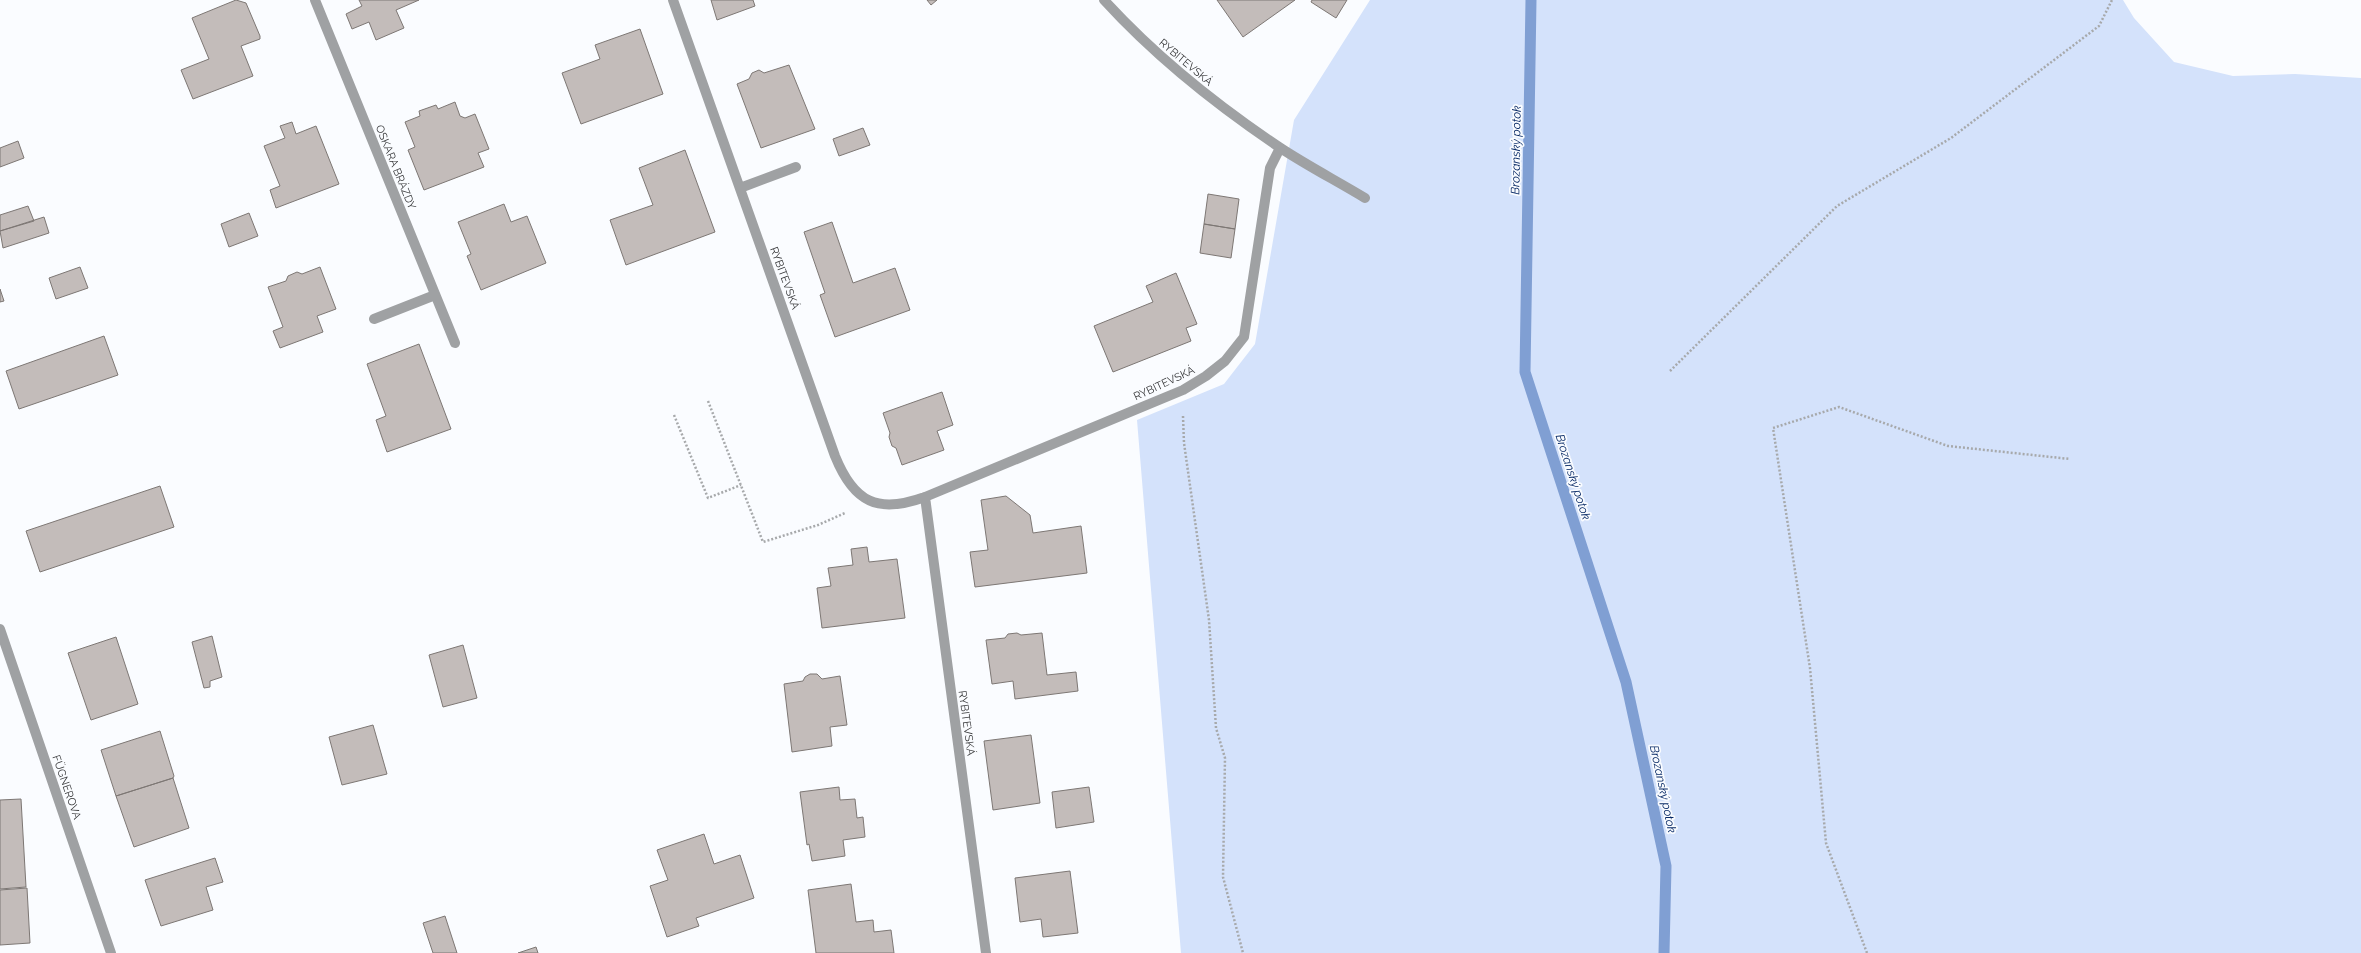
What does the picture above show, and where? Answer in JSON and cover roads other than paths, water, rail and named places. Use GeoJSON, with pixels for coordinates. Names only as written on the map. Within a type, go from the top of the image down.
{"type":"FeatureCollection","features":[{"type":"Feature","properties":{"kind":"street","name":"OSKARA BRÁZDY"},"geometry":{"type":"LineString","coordinates":[[314,0],[455,343]]}},
{"type":"Feature","properties":{"kind":"street","name":"RYBITEVSKÁ"},"geometry":{"type":"LineString","coordinates":[[673,0],[843,474],[857,493],[871,501],[888,506],[903,505],[925,497],[1183,390],[1206,376],[1225,361],[1244,337],[1270,168],[1280,148]]}},
{"type":"Feature","properties":{"kind":"street","name":"RYBITEVSKÁ"},"geometry":{"type":"LineString","coordinates":[[1104,0],[1157,54],[1209,97],[1280,148],[1365,198]]}},
{"type":"Feature","properties":{"kind":"street"},"geometry":{"type":"LineString","coordinates":[[740,188],[796,167]]}},
{"type":"Feature","properties":{"kind":"street"},"geometry":{"type":"LineString","coordinates":[[374,319],[435,295]]}},
{"type":"Feature","properties":{"kind":"street","name":"RYBITEVSKÁ"},"geometry":{"type":"LineString","coordinates":[[925,497],[986,953]]}},
{"type":"Feature","properties":{"kind":"street","name":"FÜGNEROVA"},"geometry":{"type":"LineString","coordinates":[[0,629],[111,953]]}},
{"type":"Feature","properties":{"kind":"waterway","name":"Brozanský potok"},"geometry":{"type":"LineString","coordinates":[[1531,0],[1525,372],[1626,682],[1666,866],[1664,953]]}}]}
